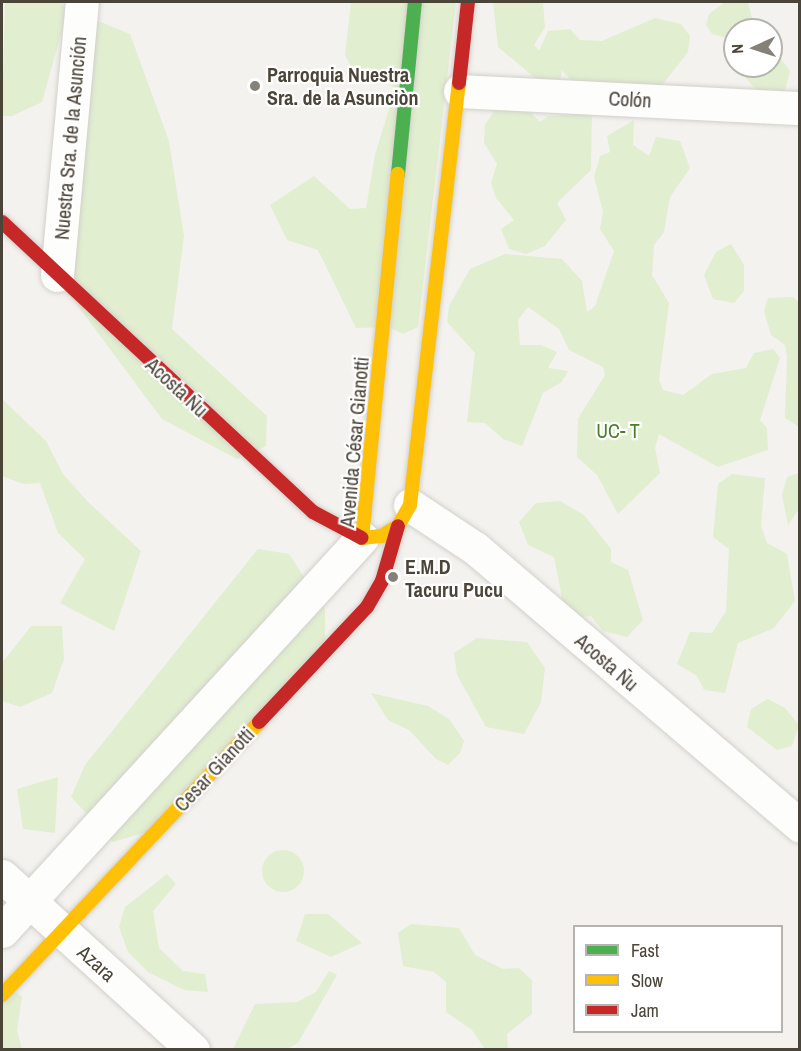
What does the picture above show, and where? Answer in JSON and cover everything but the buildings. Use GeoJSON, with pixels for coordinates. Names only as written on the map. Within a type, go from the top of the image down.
{"type":"FeatureCollection","features":[{"type":"Feature","properties":{"kind":"street","name":"Nuestra Sra. de la Asunción"},"geometry":{"type":"LineString","coordinates":[[57,275],[82,2]]}},
{"type":"Feature","properties":{"kind":"street","name":"Avenida César Gianotti"},"geometry":{"type":"LineString","coordinates":[[404,515],[382,536],[362,538],[415,2]]}},
{"type":"Feature","properties":{"kind":"street"},"geometry":{"type":"LineString","coordinates":[[404,515],[460,91],[468,2]]}},
{"type":"Feature","properties":{"kind":"street","name":"Colón"},"geometry":{"type":"LineString","coordinates":[[460,91],[800,108]]}},
{"type":"Feature","properties":{"kind":"street","name":"Acosta Ñu"},"geometry":{"type":"LineString","coordinates":[[2,222],[313,512],[362,538]]}},
{"type":"Feature","properties":{"kind":"street","name":"Acosta Ñu"},"geometry":{"type":"LineString","coordinates":[[404,515],[475,548],[800,826]]}},
{"type":"Feature","properties":{"kind":"street","name":"Cesar Gianotti"},"geometry":{"type":"LineString","coordinates":[[2,995],[367,607],[382,581],[404,515]]}},
{"type":"Feature","properties":{"kind":"street"},"geometry":{"type":"LineString","coordinates":[[2,931],[362,538]]}},
{"type":"Feature","properties":{"kind":"street","name":"Azara"},"geometry":{"type":"LineString","coordinates":[[2,876],[193,1050]]}},
{"type":"Feature","properties":{"kind":"green space"},"geometry":{"type":"Polygon","coordinates":[[[5,2],[61,2],[67,13],[42,102],[12,116],[2,116],[5,2]]]}},
{"type":"Feature","properties":{"kind":"green space"},"geometry":{"type":"Polygon","coordinates":[[[351,2],[456,2],[418,327],[403,334],[388,327],[356,328],[318,250],[287,240],[270,205],[314,176],[350,209],[366,208],[375,155],[395,89],[370,68],[353,70],[345,55],[351,2]]]}},
{"type":"Feature","properties":{"kind":"green space"},"geometry":{"type":"Polygon","coordinates":[[[493,2],[543,2],[545,27],[534,45],[539,51],[548,31],[570,29],[580,40],[602,41],[655,18],[681,24],[690,36],[688,52],[656,93],[607,94],[593,81],[572,82],[562,70],[560,82],[541,83],[498,47],[493,2]]]}},
{"type":"Feature","properties":{"kind":"green space"},"geometry":{"type":"Polygon","coordinates":[[[748,2],[752,18],[723,18],[723,37],[712,34],[706,25],[709,14],[724,3],[748,2]]]}},
{"type":"Feature","properties":{"kind":"green space"},"geometry":{"type":"Polygon","coordinates":[[[98,21],[130,34],[169,141],[184,236],[172,329],[267,416],[266,446],[237,459],[162,419],[60,282],[62,114],[98,21]]]}},
{"type":"Feature","properties":{"kind":"green space"},"geometry":{"type":"Polygon","coordinates":[[[783,62],[790,71],[784,94],[757,91],[746,78],[783,78],[783,62]]]}},
{"type":"Feature","properties":{"kind":"green space"},"geometry":{"type":"Polygon","coordinates":[[[501,101],[524,105],[540,122],[548,116],[592,113],[591,170],[557,203],[566,220],[545,246],[526,254],[509,249],[501,229],[514,220],[496,198],[491,183],[497,164],[484,143],[485,125],[501,101]]]}},
{"type":"Feature","properties":{"kind":"green space","name":"UC- T"},"geometry":{"type":"Polygon","coordinates":[[[634,120],[633,145],[649,156],[656,137],[680,141],[690,168],[670,197],[664,232],[654,245],[652,275],[669,303],[659,380],[663,390],[683,395],[712,374],[746,368],[754,353],[773,349],[780,358],[760,420],[767,428],[768,450],[718,467],[659,434],[655,448],[660,473],[618,514],[597,475],[577,457],[578,419],[605,375],[603,367],[569,350],[559,329],[528,307],[518,320],[520,345],[541,345],[557,352],[548,368],[568,371],[562,382],[543,393],[522,446],[503,439],[485,423],[467,422],[475,353],[447,322],[449,306],[470,269],[505,254],[562,259],[582,281],[587,312],[595,306],[614,251],[600,229],[603,212],[594,177],[600,156],[610,152],[607,136],[634,120]]]}},
{"type":"Feature","properties":{"kind":"green space"},"geometry":{"type":"Polygon","coordinates":[[[731,244],[744,265],[744,291],[734,303],[713,299],[704,275],[716,252],[731,244]]]}},
{"type":"Feature","properties":{"kind":"green space"},"geometry":{"type":"Polygon","coordinates":[[[793,297],[799,302],[799,427],[785,418],[787,356],[785,345],[771,335],[764,311],[768,298],[793,297]]]}},
{"type":"Feature","properties":{"kind":"green space"},"geometry":{"type":"Polygon","coordinates":[[[2,399],[46,441],[63,474],[87,501],[141,551],[114,631],[60,603],[85,559],[58,533],[40,483],[23,484],[2,476],[2,399]]]}},
{"type":"Feature","properties":{"kind":"green space"},"geometry":{"type":"Polygon","coordinates":[[[799,473],[799,509],[788,525],[782,495],[787,477],[799,473]]]}},
{"type":"Feature","properties":{"kind":"green space"},"geometry":{"type":"Polygon","coordinates":[[[732,474],[765,478],[761,526],[767,543],[787,554],[795,601],[774,628],[738,643],[725,693],[704,690],[697,676],[677,664],[690,632],[712,633],[726,611],[729,549],[713,537],[718,484],[732,474]]]}},
{"type":"Feature","properties":{"kind":"green space"},"geometry":{"type":"Polygon","coordinates":[[[560,501],[584,515],[611,549],[611,562],[628,570],[643,620],[627,637],[603,631],[591,616],[566,618],[554,557],[528,545],[519,522],[536,503],[560,501]]]}},
{"type":"Feature","properties":{"kind":"green space"},"geometry":{"type":"Polygon","coordinates":[[[258,549],[289,554],[325,609],[325,640],[176,823],[113,842],[71,797],[85,765],[258,549]]]}},
{"type":"Feature","properties":{"kind":"green space"},"geometry":{"type":"Polygon","coordinates":[[[31,626],[62,626],[64,659],[52,693],[20,707],[2,701],[2,663],[31,626]]]}},
{"type":"Feature","properties":{"kind":"green space"},"geometry":{"type":"Polygon","coordinates":[[[477,638],[527,642],[545,668],[541,702],[524,734],[486,727],[457,675],[454,653],[477,638]]]}},
{"type":"Feature","properties":{"kind":"green space"},"geometry":{"type":"Polygon","coordinates":[[[371,693],[428,706],[449,719],[464,741],[460,753],[448,765],[436,759],[409,730],[388,720],[371,693]]]}},
{"type":"Feature","properties":{"kind":"green space"},"geometry":{"type":"Polygon","coordinates":[[[768,699],[785,708],[799,725],[792,746],[777,750],[747,727],[751,709],[768,699]]]}},
{"type":"Feature","properties":{"kind":"green space"},"geometry":{"type":"Polygon","coordinates":[[[58,777],[55,833],[23,829],[17,789],[58,777]]]}},
{"type":"Feature","properties":{"kind":"green space"},"geometry":{"type":"Polygon","coordinates":[[[283,850],[298,856],[304,871],[298,886],[283,892],[268,886],[262,871],[268,856],[283,850]]]}},
{"type":"Feature","properties":{"kind":"green space"},"geometry":{"type":"Polygon","coordinates":[[[167,874],[176,884],[153,911],[159,948],[183,971],[205,974],[208,992],[184,990],[148,972],[128,952],[119,927],[125,907],[167,874]]]}},
{"type":"Feature","properties":{"kind":"green space"},"geometry":{"type":"Polygon","coordinates":[[[305,914],[328,914],[362,943],[331,957],[296,941],[305,914]]]}},
{"type":"Feature","properties":{"kind":"green space"},"geometry":{"type":"Polygon","coordinates":[[[411,924],[459,928],[475,955],[503,969],[519,968],[532,980],[532,1014],[507,1034],[508,1049],[485,1049],[472,1030],[446,1012],[446,982],[434,972],[403,966],[398,933],[411,924]]]}},
{"type":"Feature","properties":{"kind":"green space"},"geometry":{"type":"Polygon","coordinates":[[[329,971],[337,975],[298,1043],[287,1049],[233,1049],[255,1004],[297,1002],[316,992],[329,971]]]}},
{"type":"Feature","properties":{"kind":"green space"},"geometry":{"type":"Polygon","coordinates":[[[2,980],[22,997],[17,1031],[22,1049],[2,1049],[2,980]]]}},
{"type":"Feature","properties":{"kind":"traffic: fast"},"geometry":{"type":"LineString","coordinates":[[398,174],[415,2]]}},
{"type":"Feature","properties":{"kind":"traffic: slow"},"geometry":{"type":"LineString","coordinates":[[362,538],[382,536],[398,526],[410,505],[459,83]]}},
{"type":"Feature","properties":{"kind":"traffic: slow"},"geometry":{"type":"LineString","coordinates":[[362,538],[398,174]]}},
{"type":"Feature","properties":{"kind":"traffic: slow"},"geometry":{"type":"LineString","coordinates":[[2,995],[259,722]]}},
{"type":"Feature","properties":{"kind":"traffic: jam"},"geometry":{"type":"LineString","coordinates":[[459,83],[468,2]]}},
{"type":"Feature","properties":{"kind":"traffic: jam"},"geometry":{"type":"LineString","coordinates":[[2,222],[313,512],[362,538]]}},
{"type":"Feature","properties":{"kind":"traffic: jam"},"geometry":{"type":"LineString","coordinates":[[259,722],[367,607],[382,581],[398,526]]}},
{"type":"Feature","properties":{"kind":"place","name":"Parroquia Nuestra Sra. de la Asunciòn"},"geometry":{"type":"Point","coordinates":[255,86]}},
{"type":"Feature","properties":{"kind":"place","name":"E.M.D Tacuru Pucu"},"geometry":{"type":"Point","coordinates":[393,577]}}]}
